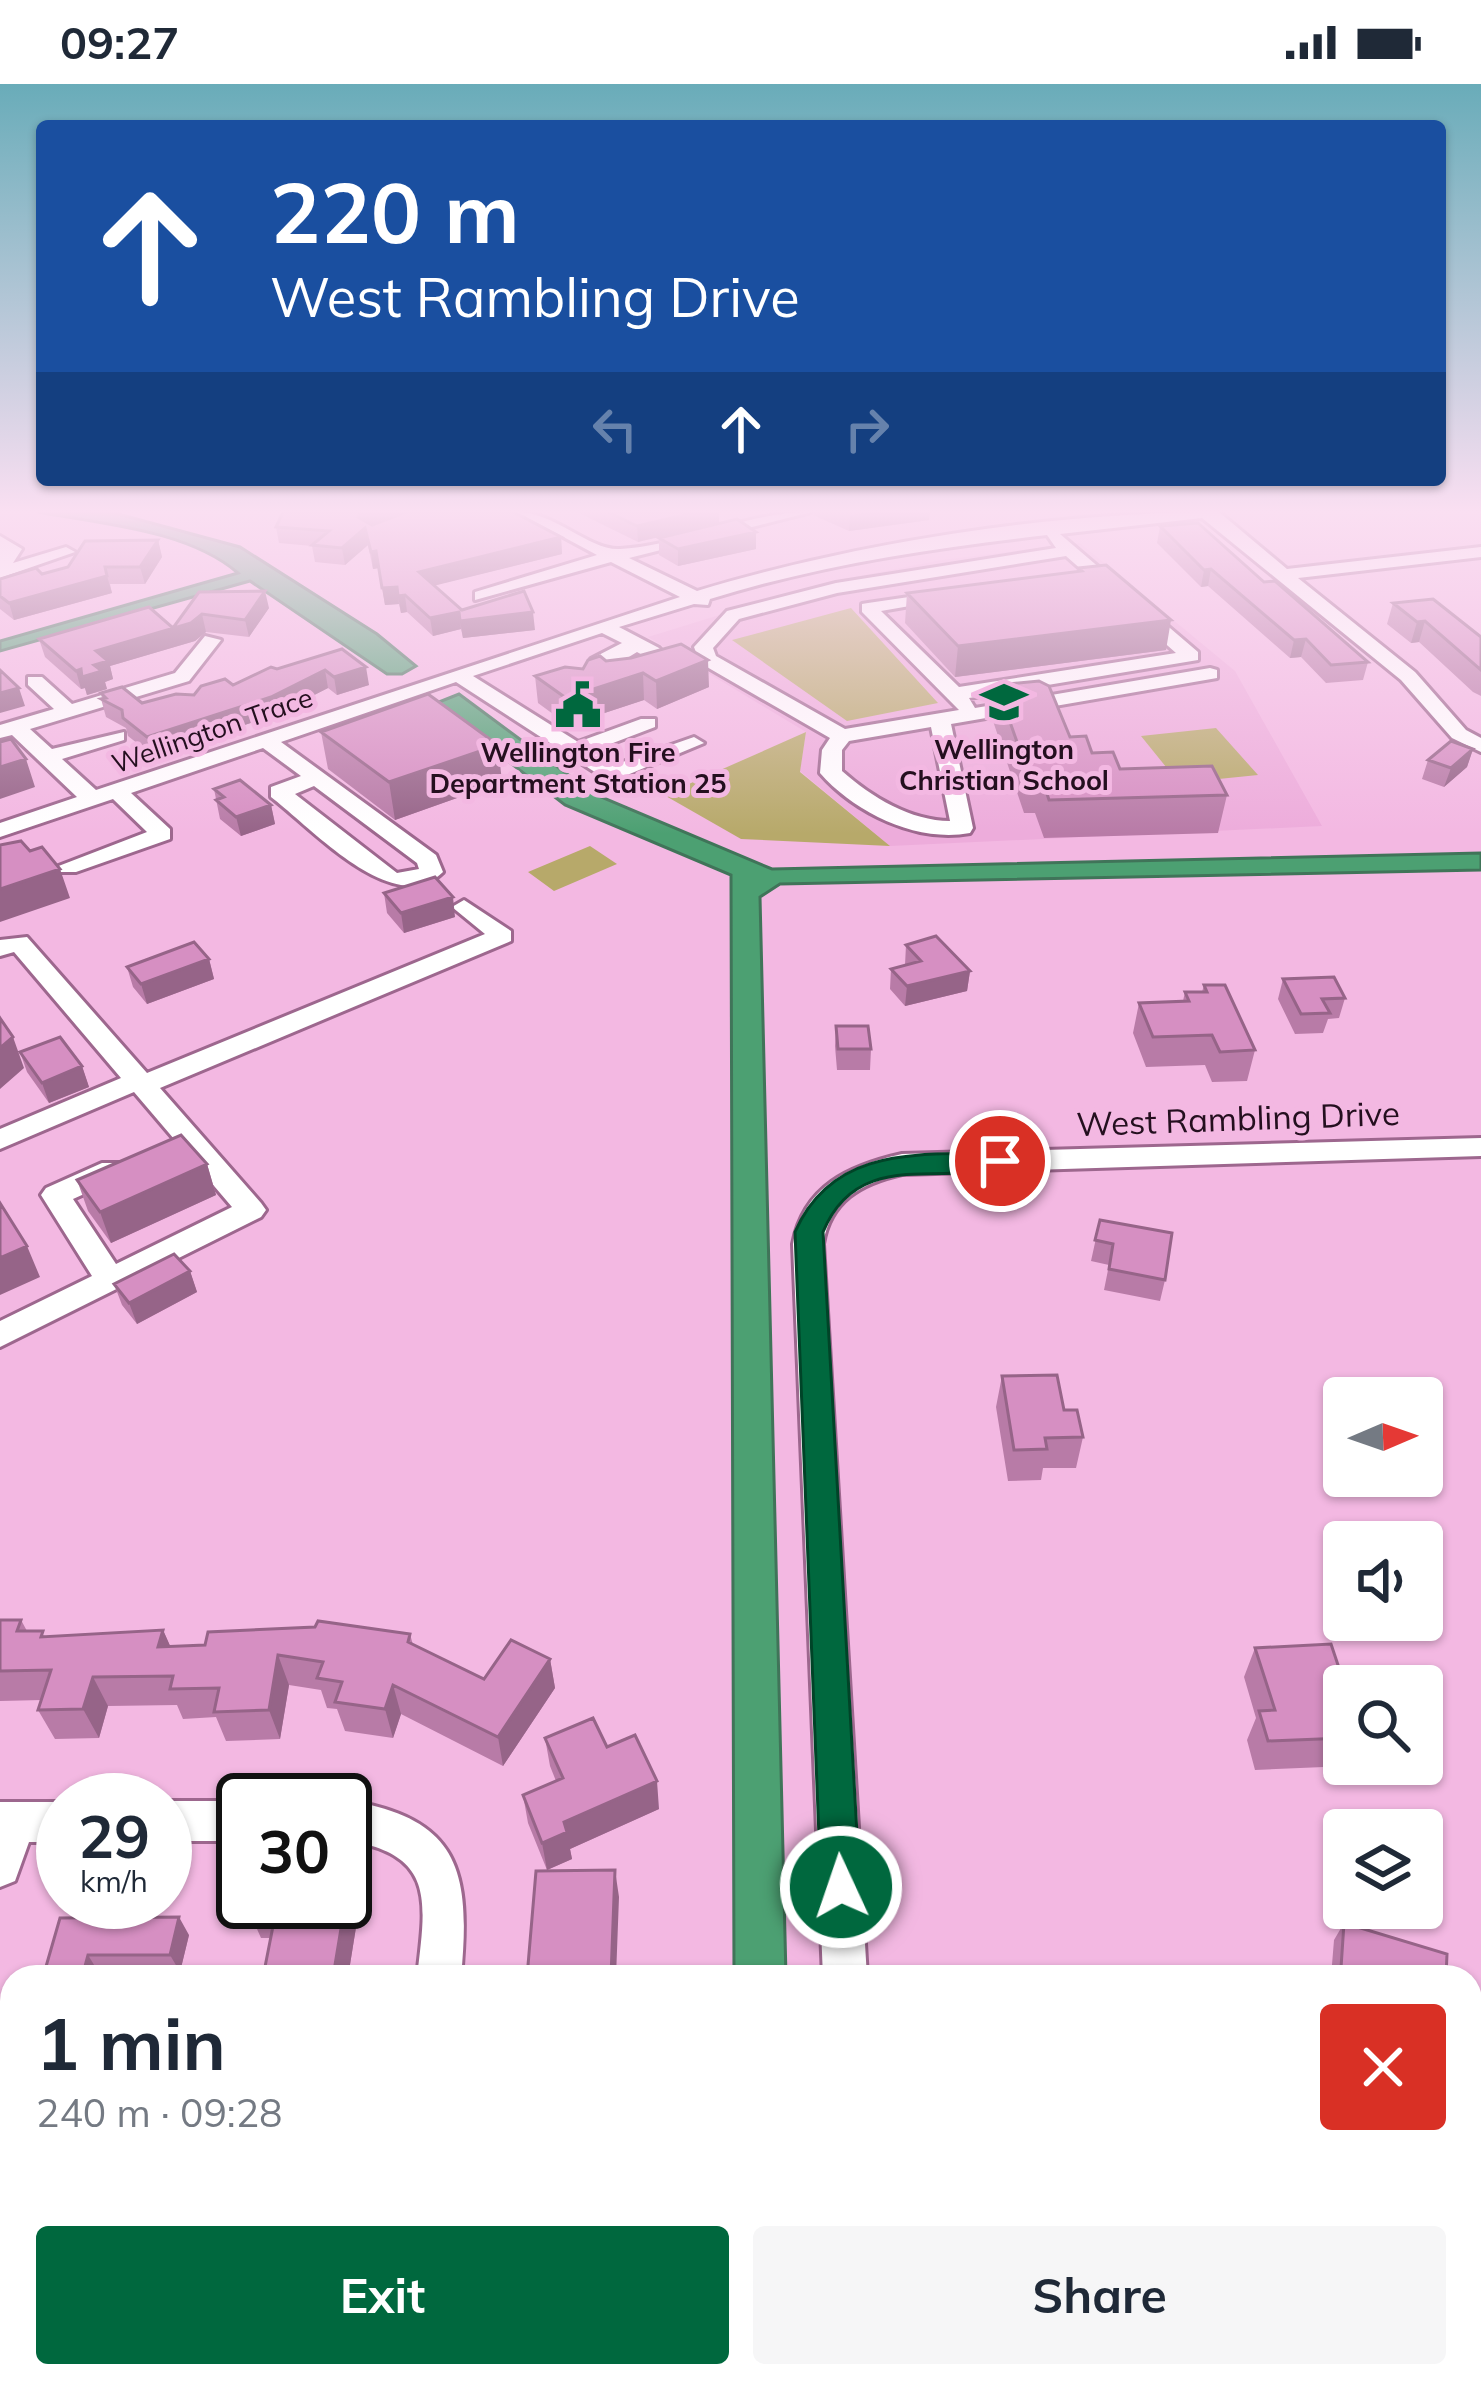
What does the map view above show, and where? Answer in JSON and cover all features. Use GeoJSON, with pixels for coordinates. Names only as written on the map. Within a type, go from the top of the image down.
{"type":"FeatureCollection","features":[{"type":"Feature","properties":{"kind":"street","name":"Wellington Trace"},"geometry":{"type":"LineString","coordinates":[[0,830],[623,619]]}},
{"type":"Feature","properties":{"kind":"street"},"geometry":{"type":"LineString","coordinates":[[729,619],[703,647],[707,658],[842,736],[1210,674]]}},
{"type":"Feature","properties":{"kind":"street"},"geometry":{"type":"LineString","coordinates":[[880,619],[974,714]]}},
{"type":"Feature","properties":{"kind":"street"},"geometry":{"type":"LineString","coordinates":[[955,694],[1191,656],[1148,619]]}},
{"type":"Feature","properties":{"kind":"street"},"geometry":{"type":"LineString","coordinates":[[1338,619],[1408,676],[1459,734],[1481,746]]}},
{"type":"Feature","properties":{"kind":"street"},"geometry":{"type":"LineString","coordinates":[[603,626],[632,641]]}},
{"type":"Feature","properties":{"kind":"street"},"geometry":{"type":"LineString","coordinates":[[191,705],[174,690],[177,678],[212,640]]}},
{"type":"Feature","properties":{"kind":"street"},"geometry":{"type":"LineString","coordinates":[[524,652],[551,670]]}},
{"type":"Feature","properties":{"kind":"street"},"geometry":{"type":"LineString","coordinates":[[458,675],[613,773],[694,742]]}},
{"type":"Feature","properties":{"kind":"street"},"geometry":{"type":"LineString","coordinates":[[8,729],[177,678]]}},
{"type":"Feature","properties":{"kind":"street"},"geometry":{"type":"LineString","coordinates":[[35,681],[68,711]]}},
{"type":"Feature","properties":{"kind":"street"},"geometry":{"type":"LineString","coordinates":[[380,701],[405,716]]}},
{"type":"Feature","properties":{"kind":"street"},"geometry":{"type":"LineString","coordinates":[[842,736],[832,749],[831,773],[851,791],[920,828],[962,828],[940,721]]}},
{"type":"Feature","properties":{"kind":"street"},"geometry":{"type":"LineString","coordinates":[[576,750],[648,723]]}},
{"type":"Feature","properties":{"kind":"street"},"geometry":{"type":"LineString","coordinates":[[8,729],[48,757],[92,799]]}},
{"type":"Feature","properties":{"kind":"street"},"geometry":{"type":"LineString","coordinates":[[48,757],[116,736]]}},
{"type":"Feature","properties":{"kind":"street"},"geometry":{"type":"LineString","coordinates":[[265,740],[314,768],[428,860],[431,872],[413,881],[391,879],[279,792],[314,768]]}},
{"type":"Feature","properties":{"kind":"street"},"geometry":{"type":"LineString","coordinates":[[68,867],[162,834],[116,790]]}},
{"type":"Feature","properties":{"kind":"street"},"geometry":{"type":"LineString","coordinates":[[0,1140],[502,936],[464,907]]}},
{"type":"Feature","properties":{"kind":"street"},"geometry":{"type":"LineString","coordinates":[[0,949],[18,942],[141,1083],[165,1146],[251,1210],[0,1334]]}},
{"type":"Feature","properties":{"kind":"street"},"geometry":{"type":"LineString","coordinates":[[110,1280],[56,1195],[165,1146]]}},
{"type":"Feature","properties":{"kind":"street","name":"West Rambling Drive"},"geometry":{"type":"LineString","coordinates":[[844,1965],[809,1232],[820,1206],[842,1185],[884,1167],[1481,1147]]}},
{"type":"Feature","properties":{"kind":"street"},"geometry":{"type":"LineString","coordinates":[[0,1867],[8,1822]]}},
{"type":"Feature","properties":{"kind":"street"},"geometry":{"type":"LineString","coordinates":[[372,1823],[418,1846],[443,1888],[447,1914],[441,1965]]}},
{"type":"Feature","properties":{"kind":"shaded area"},"geometry":{"type":"Polygon","coordinates":[[[76,619],[113,619],[0,651],[0,641],[76,619]]]}},
{"type":"Feature","properties":{"kind":"shaded area"},"geometry":{"type":"Polygon","coordinates":[[[307,619],[354,619],[416,666],[402,674],[387,674],[307,619]]]}},
{"type":"Feature","properties":{"kind":"shaded area","name":"Wellington Christian School"},"geometry":{"type":"Polygon","coordinates":[[[705,619],[1173,619],[1235,671],[1322,826],[890,846],[800,771],[806,732],[648,637],[705,619]]]}},
{"type":"Feature","properties":{"kind":"shaded area"},"geometry":{"type":"Polygon","coordinates":[[[809,619],[861,619],[938,703],[847,721],[732,640],[809,619]]]}},
{"type":"Feature","properties":{"kind":"shaded area"},"geometry":{"type":"Polygon","coordinates":[[[459,694],[594,794],[772,869],[1481,853],[1481,870],[780,884],[760,897],[786,1965],[734,1965],[731,875],[565,805],[434,704],[459,694]]]}},
{"type":"Feature","properties":{"kind":"shaded area"},"geometry":{"type":"Polygon","coordinates":[[[1216,728],[1258,775],[1179,783],[1141,736],[1216,728]]]}},
{"type":"Feature","properties":{"kind":"shaded area"},"geometry":{"type":"Polygon","coordinates":[[[806,732],[800,772],[890,846],[741,839],[664,795],[806,732]]]}},
{"type":"Feature","properties":{"kind":"shaded area"},"geometry":{"type":"Polygon","coordinates":[[[590,846],[617,864],[554,891],[528,872],[590,846]]]}},
{"type":"Feature","properties":{"kind":"building"},"geometry":{"type":"Polygon","coordinates":[[[106,619],[163,619],[173,628],[179,619],[195,619],[191,623],[96,651],[108,661],[94,665],[102,671],[82,677],[81,669],[76,671],[39,639],[106,619]]]}},
{"type":"Feature","properties":{"kind":"building"},"geometry":{"type":"Polygon","coordinates":[[[932,619],[1171,620],[958,646],[932,619]]]}},
{"type":"Feature","properties":{"kind":"building"},"geometry":{"type":"Polygon","coordinates":[[[1270,619],[1319,619],[1368,662],[1331,665],[1306,639],[1294,640],[1270,619]]]}},
{"type":"Feature","properties":{"kind":"building"},"geometry":{"type":"Polygon","coordinates":[[[1414,619],[1459,619],[1481,637],[1481,670],[1425,621],[1414,619]]]}},
{"type":"Feature","properties":{"kind":"building"},"geometry":{"type":"Polygon","coordinates":[[[681,644],[708,660],[656,681],[643,673],[566,698],[535,676],[565,667],[583,669],[588,660],[600,656],[606,661],[631,658],[681,644]]]}},
{"type":"Feature","properties":{"kind":"building"},"geometry":{"type":"Polygon","coordinates":[[[342,649],[366,667],[334,677],[325,670],[271,697],[147,737],[123,718],[122,710],[101,699],[106,698],[101,693],[122,687],[142,703],[176,694],[194,695],[201,686],[225,679],[233,685],[271,667],[342,649]]]}},
{"type":"Feature","properties":{"kind":"building"},"geometry":{"type":"Polygon","coordinates":[[[0,670],[19,688],[0,693],[0,670]]]}},
{"type":"Feature","properties":{"kind":"building"},"geometry":{"type":"Polygon","coordinates":[[[1039,681],[1049,686],[1070,737],[1086,736],[1092,753],[1113,752],[1120,769],[1212,766],[1227,795],[1049,800],[1041,775],[1029,776],[997,685],[1039,681]]]}},
{"type":"Feature","properties":{"kind":"building"},"geometry":{"type":"Polygon","coordinates":[[[428,694],[498,745],[389,782],[321,732],[428,694]]]}},
{"type":"Feature","properties":{"kind":"building"},"geometry":{"type":"Polygon","coordinates":[[[11,739],[26,759],[0,767],[0,742],[11,739]]]}},
{"type":"Feature","properties":{"kind":"building"},"geometry":{"type":"Polygon","coordinates":[[[1451,741],[1473,749],[1451,768],[1428,760],[1451,741]]]}},
{"type":"Feature","properties":{"kind":"building"},"geometry":{"type":"Polygon","coordinates":[[[240,780],[271,805],[236,817],[216,800],[224,797],[214,789],[240,780]]]}},
{"type":"Feature","properties":{"kind":"building"},"geometry":{"type":"Polygon","coordinates":[[[21,841],[30,851],[42,847],[60,869],[0,889],[0,845],[21,841]]]}},
{"type":"Feature","properties":{"kind":"building"},"geometry":{"type":"Polygon","coordinates":[[[435,877],[453,897],[401,913],[384,893],[435,877]]]}},
{"type":"Feature","properties":{"kind":"building"},"geometry":{"type":"Polygon","coordinates":[[[936,936],[970,971],[907,986],[891,969],[921,961],[906,945],[936,936]]]}},
{"type":"Feature","properties":{"kind":"building"},"geometry":{"type":"Polygon","coordinates":[[[194,942],[209,959],[141,984],[127,967],[194,942]]]}},
{"type":"Feature","properties":{"kind":"building"},"geometry":{"type":"Polygon","coordinates":[[[1334,977],[1345,998],[1322,999],[1330,1013],[1301,1014],[1283,979],[1334,977]]]}},
{"type":"Feature","properties":{"kind":"building"},"geometry":{"type":"Polygon","coordinates":[[[1204,985],[1225,985],[1255,1050],[1220,1052],[1212,1035],[1153,1037],[1139,1003],[1189,1001],[1185,992],[1207,992],[1204,985]]]}},
{"type":"Feature","properties":{"kind":"building"},"geometry":{"type":"Polygon","coordinates":[[[0,1018],[13,1037],[0,1048],[0,1018]]]}},
{"type":"Feature","properties":{"kind":"building"},"geometry":{"type":"Polygon","coordinates":[[[836,1026],[868,1026],[871,1049],[838,1049],[836,1026]]]}},
{"type":"Feature","properties":{"kind":"building"},"geometry":{"type":"Polygon","coordinates":[[[60,1037],[82,1066],[42,1083],[20,1052],[60,1037]]]}},
{"type":"Feature","properties":{"kind":"building"},"geometry":{"type":"Polygon","coordinates":[[[181,1135],[207,1164],[100,1212],[77,1180],[181,1135]]]}},
{"type":"Feature","properties":{"kind":"building"},"geometry":{"type":"Polygon","coordinates":[[[0,1203],[27,1246],[0,1258],[0,1203]]]}},
{"type":"Feature","properties":{"kind":"building"},"geometry":{"type":"Polygon","coordinates":[[[1100,1220],[1172,1233],[1165,1280],[1109,1269],[1113,1244],[1095,1240],[1100,1220]]]}},
{"type":"Feature","properties":{"kind":"building"},"geometry":{"type":"Polygon","coordinates":[[[174,1254],[190,1271],[129,1303],[114,1284],[174,1254]]]}},
{"type":"Feature","properties":{"kind":"building"},"geometry":{"type":"Polygon","coordinates":[[[1057,1375],[1064,1410],[1077,1410],[1083,1437],[1045,1438],[1047,1449],[1014,1450],[1002,1376],[1057,1375]]]}},
{"type":"Feature","properties":{"kind":"building"},"geometry":{"type":"Polygon","coordinates":[[[0,1620],[21,1620],[17,1631],[43,1631],[41,1637],[163,1630],[158,1647],[205,1645],[208,1632],[315,1627],[318,1621],[410,1634],[408,1642],[484,1679],[511,1640],[550,1659],[498,1737],[393,1685],[385,1709],[335,1702],[342,1682],[317,1678],[323,1662],[278,1655],[269,1710],[214,1712],[219,1688],[170,1689],[173,1676],[93,1677],[83,1709],[38,1710],[51,1670],[0,1671],[0,1620]]]}},
{"type":"Feature","properties":{"kind":"building"},"geometry":{"type":"Polygon","coordinates":[[[1331,1644],[1338,1665],[1323,1665],[1323,1739],[1268,1741],[1259,1711],[1275,1710],[1255,1648],[1331,1644]]]}},
{"type":"Feature","properties":{"kind":"building"},"geometry":{"type":"Polygon","coordinates":[[[593,1718],[607,1747],[635,1735],[657,1781],[564,1822],[567,1832],[542,1843],[523,1795],[563,1778],[545,1738],[593,1718]]]}},
{"type":"Feature","properties":{"kind":"building"},"geometry":{"type":"Polygon","coordinates":[[[615,1870],[611,1965],[528,1965],[536,1871],[615,1870]]]}},
{"type":"Feature","properties":{"kind":"building"},"geometry":{"type":"Polygon","coordinates":[[[57,1929],[176,1929],[170,1955],[88,1955],[85,1965],[46,1965],[57,1929]]]}},
{"type":"Feature","properties":{"kind":"building"},"geometry":{"type":"Polygon","coordinates":[[[272,1929],[341,1929],[335,1965],[265,1965],[272,1929]]]}},
{"type":"Feature","properties":{"kind":"building"},"geometry":{"type":"Polygon","coordinates":[[[1344,1929],[1364,1929],[1447,1954],[1447,1965],[1341,1965],[1344,1929]]]}},
{"type":"Feature","properties":{"kind":"place","name":"Wellington Christian School"},"geometry":{"type":"Point","coordinates":[1004,702]}},
{"type":"Feature","properties":{"kind":"place","name":"Wellington Fire Department Station 25"},"geometry":{"type":"Point","coordinates":[578,705]}},
{"type":"Feature","properties":{"kind":"route"},"geometry":{"type":"LineString","coordinates":[[841,1887],[809,1232],[820,1206],[856,1177],[902,1164],[1000,1161]]}}]}
